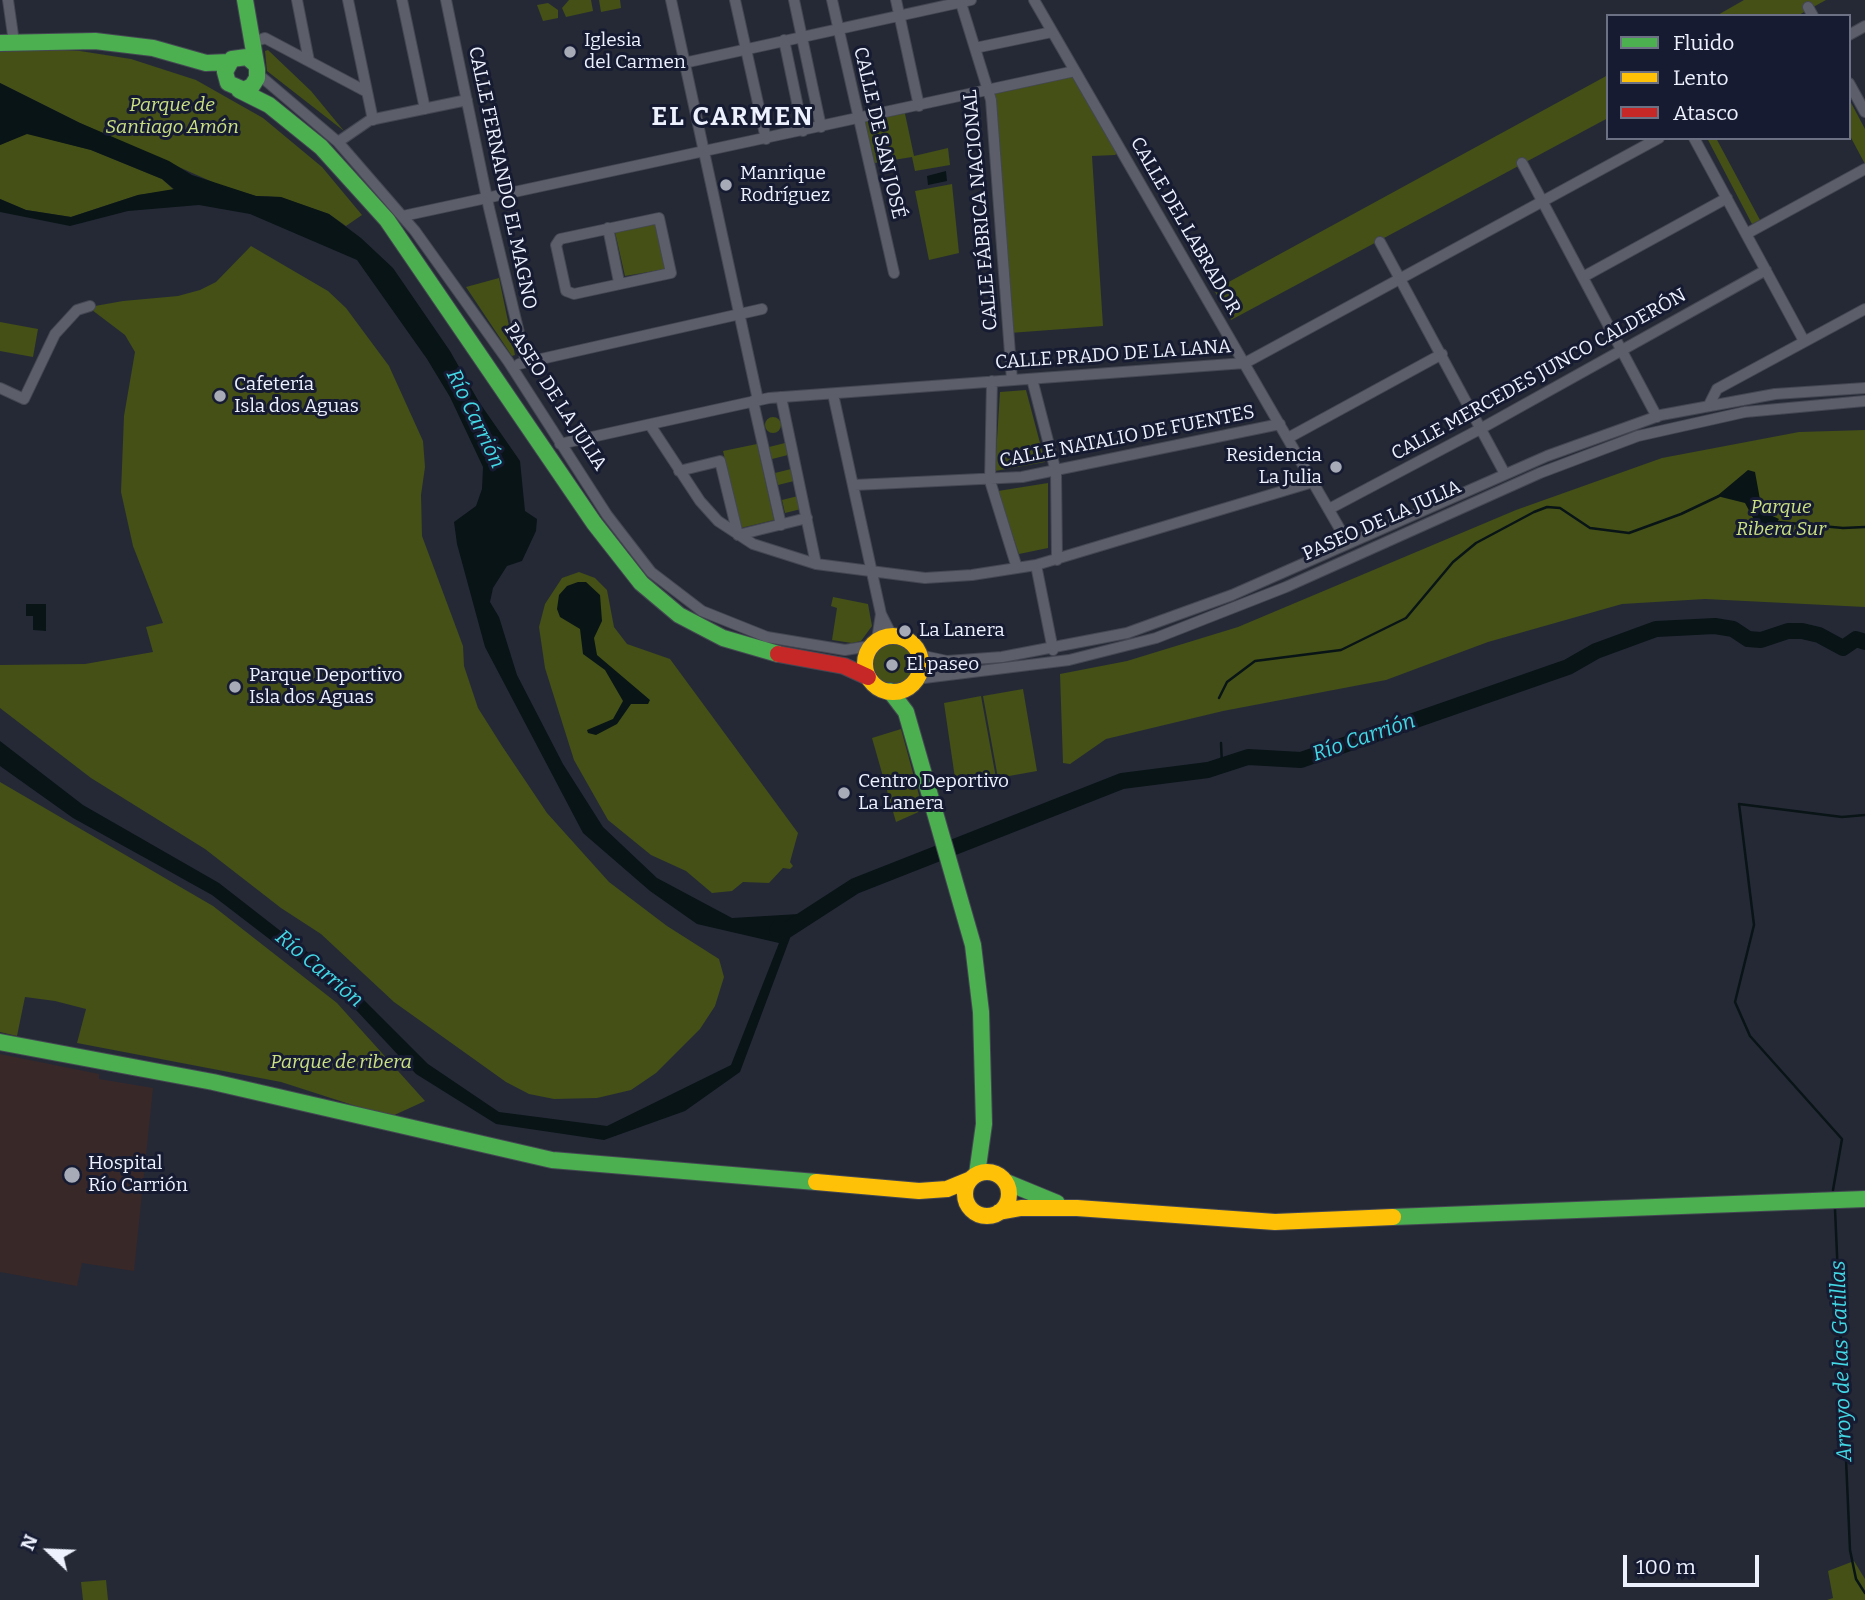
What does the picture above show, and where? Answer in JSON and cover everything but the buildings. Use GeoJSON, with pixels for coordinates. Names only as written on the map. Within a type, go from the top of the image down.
{"type":"FeatureCollection","features":[{"type":"Feature","properties":{"kind":"street"},"geometry":{"type":"LineString","coordinates":[[8,0],[7,43],[111,43],[153,48],[206,63],[232,60],[247,57],[256,74],[248,88],[234,86],[225,72],[232,60],[250,36],[265,38],[367,92]]}},
{"type":"Feature","properties":{"kind":"street","name":"PASEO DE LA JULIA"},"geometry":{"type":"LineString","coordinates":[[244,0],[256,74],[269,106]]}},
{"type":"Feature","properties":{"kind":"street"},"geometry":{"type":"LineString","coordinates":[[297,0],[309,61]]}},
{"type":"Feature","properties":{"kind":"street"},"geometry":{"type":"LineString","coordinates":[[348,0],[373,120]]}},
{"type":"Feature","properties":{"kind":"street"},"geometry":{"type":"LineString","coordinates":[[402,0],[425,109]]}},
{"type":"Feature","properties":{"kind":"street","name":"CALLE FERNANDO EL MAGNO"},"geometry":{"type":"LineString","coordinates":[[446,0],[487,198],[526,362]]}},
{"type":"Feature","properties":{"kind":"street"},"geometry":{"type":"LineString","coordinates":[[671,0],[739,314],[781,525]]}},
{"type":"Feature","properties":{"kind":"street"},"geometry":{"type":"LineString","coordinates":[[735,0],[766,139]]}},
{"type":"Feature","properties":{"kind":"street"},"geometry":{"type":"LineString","coordinates":[[794,0],[821,127]]}},
{"type":"Feature","properties":{"kind":"street","name":"CALLE DE SAN JOSÉ"},"geometry":{"type":"LineString","coordinates":[[832,0],[894,273]]}},
{"type":"Feature","properties":{"kind":"street"},"geometry":{"type":"LineString","coordinates":[[896,0],[919,106]]}},
{"type":"Feature","properties":{"kind":"street","name":"CALLE DEL LABRADOR"},"geometry":{"type":"LineString","coordinates":[[1034,0],[1348,543]]}},
{"type":"Feature","properties":{"kind":"street"},"geometry":{"type":"LineString","coordinates":[[684,63],[964,1]]}},
{"type":"Feature","properties":{"kind":"street","name":"CALLE FÁBRICA NACIONAL"},"geometry":{"type":"LineString","coordinates":[[964,1],[989,91],[1012,380]]}},
{"type":"Feature","properties":{"kind":"street"},"geometry":{"type":"LineString","coordinates":[[975,48],[1052,32]]}},
{"type":"Feature","properties":{"kind":"street"},"geometry":{"type":"LineString","coordinates":[[784,40],[803,131]]}},
{"type":"Feature","properties":{"kind":"street","name":"PASEO DE LA JULIA"},"geometry":{"type":"LineString","coordinates":[[111,43],[195,69],[234,86],[269,106],[321,147],[403,240],[600,533],[641,583],[680,615],[723,638],[780,655],[844,666],[868,677]]}},
{"type":"Feature","properties":{"kind":"street"},"geometry":{"type":"LineString","coordinates":[[402,216],[1075,71]]}},
{"type":"Feature","properties":{"kind":"street","name":"PASEO DE LA JULIA"},"geometry":{"type":"LineString","coordinates":[[256,74],[338,142],[447,271],[632,551],[684,599],[735,626],[767,637],[845,650],[876,646]]}},
{"type":"Feature","properties":{"kind":"street"},"geometry":{"type":"LineString","coordinates":[[1851,87],[1865,112]]}},
{"type":"Feature","properties":{"kind":"street"},"geometry":{"type":"LineString","coordinates":[[338,142],[373,120],[467,100]]}},
{"type":"Feature","properties":{"kind":"street","name":"CALLE PRADO DE LA LANA"},"geometry":{"type":"LineString","coordinates":[[560,444],[755,400],[1245,363],[1654,140]]}},
{"type":"Feature","properties":{"kind":"street"},"geometry":{"type":"LineString","coordinates":[[1695,140],[1804,341]]}},
{"type":"Feature","properties":{"kind":"street"},"geometry":{"type":"LineString","coordinates":[[1522,163],[1657,417]]}},
{"type":"Feature","properties":{"kind":"street"},"geometry":{"type":"LineString","coordinates":[[1746,234],[1865,169]]}},
{"type":"Feature","properties":{"kind":"street"},"geometry":{"type":"LineString","coordinates":[[1583,277],[1727,198]]}},
{"type":"Feature","properties":{"kind":"street"},"geometry":{"type":"LineString","coordinates":[[659,218],[671,273],[619,282],[574,294],[566,291],[556,245],[560,239],[607,228],[659,218]]}},
{"type":"Feature","properties":{"kind":"street"},"geometry":{"type":"LineString","coordinates":[[607,228],[619,282]]}},
{"type":"Feature","properties":{"kind":"street"},"geometry":{"type":"LineString","coordinates":[[1380,242],[1505,474]]}},
{"type":"Feature","properties":{"kind":"street","name":"CALLE MERCEDES JUNCO CALDERÓN"},"geometry":{"type":"LineString","coordinates":[[1329,509],[1482,428],[1766,270]]}},
{"type":"Feature","properties":{"kind":"street"},"geometry":{"type":"LineString","coordinates":[[0,388],[24,399],[55,334],[76,310],[90,306]]}},
{"type":"Feature","properties":{"kind":"street"},"geometry":{"type":"LineString","coordinates":[[511,366],[762,309]]}},
{"type":"Feature","properties":{"kind":"street"},"geometry":{"type":"LineString","coordinates":[[1709,405],[1717,389],[1865,309]]}},
{"type":"Feature","properties":{"kind":"street"},"geometry":{"type":"LineString","coordinates":[[1288,438],[1442,354]]}},
{"type":"Feature","properties":{"kind":"street"},"geometry":{"type":"LineString","coordinates":[[1032,379],[1056,472],[1057,560]]}},
{"type":"Feature","properties":{"kind":"street"},"geometry":{"type":"LineString","coordinates":[[992,381],[990,481],[1017,568]]}},
{"type":"Feature","properties":{"kind":"street","name":"PASEO DE LA JULIA"},"geometry":{"type":"LineString","coordinates":[[919,655],[947,661],[1053,650],[1157,624],[1505,474],[1586,441],[1657,417],[1775,394],[1865,388]]}},
{"type":"Feature","properties":{"kind":"street"},"geometry":{"type":"LineString","coordinates":[[833,394],[881,614],[868,677],[875,685],[890,691],[906,712],[964,907],[978,981],[984,1124],[973,1177],[965,1194],[970,1208]]}},
{"type":"Feature","properties":{"kind":"street"},"geometry":{"type":"LineString","coordinates":[[781,397],[816,564]]}},
{"type":"Feature","properties":{"kind":"street","name":"PASEO DE LA JULIA"},"geometry":{"type":"LineString","coordinates":[[911,683],[1069,660],[1167,635],[1286,587],[1540,473],[1639,436],[1745,412],[1865,401]]}},
{"type":"Feature","properties":{"kind":"street","name":"CALLE NATALIO DE FUENTES"},"geometry":{"type":"LineString","coordinates":[[854,485],[990,481],[1056,472],[1280,424]]}},
{"type":"Feature","properties":{"kind":"street"},"geometry":{"type":"LineString","coordinates":[[649,425],[679,471],[718,521],[738,535],[773,552],[816,564],[925,578],[1017,568],[1057,560],[1313,482]]}},
{"type":"Feature","properties":{"kind":"street"},"geometry":{"type":"LineString","coordinates":[[679,471],[720,461],[738,535]]}},
{"type":"Feature","properties":{"kind":"street"},"geometry":{"type":"LineString","coordinates":[[738,535],[807,518]]}},
{"type":"Feature","properties":{"kind":"street"},"geometry":{"type":"LineString","coordinates":[[1036,565],[1053,650]]}},
{"type":"Feature","properties":{"kind":"street"},"geometry":{"type":"LineString","coordinates":[[876,646],[909,641],[919,655],[920,667],[911,683],[906,712]]}},
{"type":"Feature","properties":{"kind":"street","name":"PASEO DE LA JULIA"},"geometry":{"type":"LineString","coordinates":[[844,666],[876,646]]}},
{"type":"Feature","properties":{"kind":"street"},"geometry":{"type":"LineString","coordinates":[[890,691],[911,683]]}},
{"type":"Feature","properties":{"kind":"street"},"geometry":{"type":"LineString","coordinates":[[0,1042],[39,1047],[213,1082],[552,1160],[919,1191],[947,1189],[989,1171],[1043,1199],[1077,1208]]}},
{"type":"Feature","properties":{"kind":"street"},"geometry":{"type":"LineString","coordinates":[[984,1124],[1009,1195],[999,1212]]}},
{"type":"Feature","properties":{"kind":"street"},"geometry":{"type":"LineString","coordinates":[[919,1191],[970,1208],[985,1216],[1021,1208],[1077,1208],[1275,1223],[1865,1199]]}},
{"type":"Feature","properties":{"kind":"shaded area","name":"Hospital Río Carrión"},"geometry":{"type":"Polygon","coordinates":[[[0,1054],[99,1074],[99,1079],[153,1088],[134,1271],[82,1263],[77,1286],[0,1272],[0,1054]]]}},
{"type":"Feature","properties":{"kind":"green space"},"geometry":{"type":"Polygon","coordinates":[[[569,0],[591,0],[593,11],[566,17],[562,8],[569,0]]]}},
{"type":"Feature","properties":{"kind":"green space"},"geometry":{"type":"Polygon","coordinates":[[[599,0],[620,0],[621,8],[601,12],[599,0]]]}},
{"type":"Feature","properties":{"kind":"green space"},"geometry":{"type":"Polygon","coordinates":[[[1744,0],[1826,0],[1801,14],[1720,14],[1744,0]]]}},
{"type":"Feature","properties":{"kind":"green space"},"geometry":{"type":"Polygon","coordinates":[[[548,3],[558,10],[558,18],[543,21],[537,5],[548,3]]]}},
{"type":"Feature","properties":{"kind":"green space","name":"Parque de Santiago Amón"},"geometry":{"type":"Polygon","coordinates":[[[28,48],[80,51],[131,59],[196,80],[263,118],[322,167],[362,215],[346,226],[329,214],[280,197],[256,196],[217,184],[80,123],[0,83],[0,52],[28,48]]]}},
{"type":"Feature","properties":{"kind":"green space"},"geometry":{"type":"Polygon","coordinates":[[[268,50],[311,91],[344,131],[267,71],[265,51],[268,50]]]}},
{"type":"Feature","properties":{"kind":"green space"},"geometry":{"type":"Polygon","coordinates":[[[1075,71],[1121,150],[1115,155],[1092,156],[1103,326],[1010,333],[989,91],[1075,71]]]}},
{"type":"Feature","properties":{"kind":"green space"},"geometry":{"type":"Polygon","coordinates":[[[1606,76],[1606,119],[1231,320],[1214,290],[1606,76]]]}},
{"type":"Feature","properties":{"kind":"green space"},"geometry":{"type":"Polygon","coordinates":[[[1851,103],[1865,129],[1865,164],[1851,138],[1851,103]]]}},
{"type":"Feature","properties":{"kind":"green space"},"geometry":{"type":"Polygon","coordinates":[[[904,109],[914,156],[948,148],[950,165],[915,171],[912,157],[869,164],[858,119],[904,109]]]}},
{"type":"Feature","properties":{"kind":"green space"},"geometry":{"type":"Polygon","coordinates":[[[27,133],[91,150],[162,179],[174,190],[138,195],[71,217],[26,210],[0,199],[0,145],[27,133]]]}},
{"type":"Feature","properties":{"kind":"green space"},"geometry":{"type":"Polygon","coordinates":[[[1708,140],[1717,140],[1760,220],[1752,224],[1708,140]]]}},
{"type":"Feature","properties":{"kind":"green space"},"geometry":{"type":"Polygon","coordinates":[[[952,184],[959,253],[929,260],[915,191],[952,184]]]}},
{"type":"Feature","properties":{"kind":"green space"},"geometry":{"type":"Polygon","coordinates":[[[656,223],[666,269],[625,276],[615,232],[656,223]]]}},
{"type":"Feature","properties":{"kind":"green space","name":"Parque Deportivo Isla dos Aguas"},"geometry":{"type":"Polygon","coordinates":[[[251,246],[328,291],[346,308],[389,366],[423,441],[425,467],[421,495],[422,536],[463,646],[464,666],[478,708],[502,746],[547,813],[609,882],[667,926],[719,959],[724,977],[715,1006],[700,1029],[656,1073],[631,1090],[597,1098],[554,1099],[529,1094],[506,1082],[394,1002],[321,934],[281,908],[205,849],[91,778],[0,708],[0,665],[85,664],[153,652],[146,627],[163,623],[133,546],[121,492],[124,416],[135,352],[125,335],[92,310],[95,306],[178,296],[200,290],[216,282],[251,246]]]}},
{"type":"Feature","properties":{"kind":"green space"},"geometry":{"type":"Polygon","coordinates":[[[499,278],[515,355],[512,356],[466,287],[499,278]]]}},
{"type":"Feature","properties":{"kind":"green space"},"geometry":{"type":"Polygon","coordinates":[[[0,322],[38,329],[33,357],[0,351],[0,322]]]}},
{"type":"Feature","properties":{"kind":"green space"},"geometry":{"type":"Polygon","coordinates":[[[1026,390],[1045,462],[995,471],[1000,392],[1026,390]]]}},
{"type":"Feature","properties":{"kind":"green space"},"geometry":{"type":"Polygon","coordinates":[[[770,417],[776,417],[781,425],[779,431],[770,433],[765,428],[765,422],[770,417]]]}},
{"type":"Feature","properties":{"kind":"green space","name":"Parque Ribera Sur"},"geometry":{"type":"Polygon","coordinates":[[[1865,430],[1865,607],[1705,599],[1622,604],[1488,642],[1386,680],[1223,711],[1106,739],[1070,764],[1063,763],[1060,674],[1127,661],[1238,627],[1516,510],[1662,458],[1799,432],[1865,430]]]}},
{"type":"Feature","properties":{"kind":"green space"},"geometry":{"type":"Polygon","coordinates":[[[785,443],[788,455],[772,459],[769,447],[785,443]]]}},
{"type":"Feature","properties":{"kind":"green space"},"geometry":{"type":"Polygon","coordinates":[[[757,444],[774,520],[741,528],[723,451],[757,444]]]}},
{"type":"Feature","properties":{"kind":"green space"},"geometry":{"type":"Polygon","coordinates":[[[791,469],[794,481],[778,485],[775,473],[791,469]]]}},
{"type":"Feature","properties":{"kind":"green space"},"geometry":{"type":"Polygon","coordinates":[[[1048,483],[1048,548],[1019,554],[998,491],[1048,483]]]}},
{"type":"Feature","properties":{"kind":"green space"},"geometry":{"type":"Polygon","coordinates":[[[798,496],[801,509],[785,513],[782,500],[798,496]]]}},
{"type":"Feature","properties":{"kind":"green space"},"geometry":{"type":"Polygon","coordinates":[[[579,572],[595,578],[607,590],[614,627],[627,644],[670,659],[798,833],[790,862],[793,866],[790,869],[783,868],[769,883],[743,882],[732,891],[712,893],[686,871],[651,855],[608,820],[574,760],[545,668],[539,627],[545,604],[562,578],[579,572]]]}},
{"type":"Feature","properties":{"kind":"green space"},"geometry":{"type":"Polygon","coordinates":[[[833,597],[868,604],[872,626],[861,641],[852,643],[832,640],[837,608],[831,606],[833,597]]]}},
{"type":"Feature","properties":{"kind":"green space"},"geometry":{"type":"Polygon","coordinates":[[[893,636],[904,638],[913,644],[919,653],[919,675],[913,684],[904,690],[893,692],[882,690],[873,684],[867,675],[865,664],[867,653],[873,644],[882,638],[893,636]]]}},
{"type":"Feature","properties":{"kind":"green space"},"geometry":{"type":"Polygon","coordinates":[[[1023,689],[1037,771],[998,778],[983,696],[1023,689]]]}},
{"type":"Feature","properties":{"kind":"green space"},"geometry":{"type":"Polygon","coordinates":[[[981,696],[996,778],[956,785],[944,703],[981,696]]]}},
{"type":"Feature","properties":{"kind":"green space"},"geometry":{"type":"Polygon","coordinates":[[[901,729],[923,810],[896,822],[872,738],[901,729]]]}},
{"type":"Feature","properties":{"kind":"green space","name":"Parque de ribera"},"geometry":{"type":"Polygon","coordinates":[[[0,782],[213,906],[337,1003],[425,1101],[390,1117],[281,1082],[77,1043],[86,1009],[55,1001],[25,997],[17,1036],[0,1032],[0,782]]]}},
{"type":"Feature","properties":{"kind":"green space"},"geometry":{"type":"Polygon","coordinates":[[[1854,1561],[1865,1579],[1865,1600],[1827,1600],[1833,1598],[1828,1571],[1854,1561]]]}},
{"type":"Feature","properties":{"kind":"green space"},"geometry":{"type":"Polygon","coordinates":[[[106,1580],[108,1600],[83,1600],[81,1582],[106,1580]]]}},
{"type":"Feature","properties":{"kind":"water"},"geometry":{"type":"Polygon","coordinates":[[[0,83],[80,123],[169,161],[192,175],[256,196],[281,197],[329,214],[361,238],[393,268],[450,351],[479,402],[520,461],[525,511],[537,519],[536,531],[522,561],[507,566],[493,588],[490,602],[499,617],[517,675],[563,764],[603,827],[657,878],[732,918],[799,914],[740,1072],[685,1111],[604,1140],[496,1124],[416,1074],[341,994],[212,895],[73,818],[0,766],[0,741],[83,805],[219,883],[346,982],[428,1064],[499,1112],[607,1126],[731,1065],[779,943],[697,924],[650,891],[583,833],[485,647],[457,544],[454,522],[476,506],[482,489],[483,467],[450,397],[427,359],[357,260],[250,214],[199,205],[128,211],[70,226],[0,212],[0,199],[26,210],[71,217],[138,195],[174,189],[162,179],[91,150],[27,134],[0,145],[0,83]]]}},
{"type":"Feature","properties":{"kind":"water"},"geometry":{"type":"Polygon","coordinates":[[[946,171],[947,181],[928,185],[927,176],[946,171]]]}},
{"type":"Feature","properties":{"kind":"water"},"geometry":{"type":"Polygon","coordinates":[[[1748,470],[1755,472],[1761,505],[1768,514],[1779,519],[1774,526],[1758,532],[1754,529],[1753,518],[1745,503],[1717,496],[1748,470]]]}},
{"type":"Feature","properties":{"kind":"water"},"geometry":{"type":"Polygon","coordinates":[[[586,582],[600,595],[602,621],[594,638],[597,655],[650,700],[648,704],[631,704],[617,724],[596,735],[588,733],[587,730],[613,719],[623,701],[605,670],[583,654],[580,629],[560,617],[557,609],[559,595],[567,586],[586,582]]]}},
{"type":"Feature","properties":{"kind":"water"},"geometry":{"type":"Polygon","coordinates":[[[26,604],[46,604],[46,631],[33,630],[33,616],[26,616],[26,604]]]}},
{"type":"Feature","properties":{"kind":"waterway"},"geometry":{"type":"LineString","coordinates":[[1219,698],[1227,682],[1255,661],[1341,650],[1406,618],[1453,562],[1476,543],[1534,512],[1547,507],[1560,508],[1590,528],[1629,533],[1681,514],[1719,496]]}},
{"type":"Feature","properties":{"kind":"waterway"},"geometry":{"type":"LineString","coordinates":[[1778,522],[1843,528],[1865,527]]}},
{"type":"Feature","properties":{"kind":"waterway","name":"Río Carrión"},"geometry":{"type":"LineString","coordinates":[[777,930],[787,930],[855,886],[1122,781],[1208,770],[1248,757],[1301,760],[1568,667],[1596,651],[1656,629],[1715,626],[1733,629],[1748,639],[1761,640],[1788,631],[1802,631],[1819,635],[1843,648],[1856,639],[1865,642]]}},
{"type":"Feature","properties":{"kind":"waterway"},"geometry":{"type":"LineString","coordinates":[[1221,743],[1222,765]]}},
{"type":"Feature","properties":{"kind":"waterway","name":"Arroyo de las Gatillas"},"geometry":{"type":"LineString","coordinates":[[1833,1190],[1842,1139],[1750,1036],[1735,1002],[1754,925],[1739,804],[1842,817],[1865,815]]}},
{"type":"Feature","properties":{"kind":"waterway","name":"Arroyo de las Gatillas"},"geometry":{"type":"LineString","coordinates":[[1835,1209],[1850,1550],[1856,1579],[1865,1593]]}},
{"type":"Feature","properties":{"kind":"traffic: fast"},"geometry":{"type":"LineString","coordinates":[[245,0],[257,69],[257,78],[252,86],[244,90],[228,83],[225,72],[232,59],[247,57],[255,64]]}},
{"type":"Feature","properties":{"kind":"traffic: fast"},"geometry":{"type":"LineString","coordinates":[[0,43],[95,41],[153,48],[206,63],[229,62]]}},
{"type":"Feature","properties":{"kind":"traffic: fast"},"geometry":{"type":"LineString","coordinates":[[239,90],[269,105],[321,147],[387,220],[594,523],[641,583],[679,615],[723,638],[778,654]]}},
{"type":"Feature","properties":{"kind":"traffic: fast"},"geometry":{"type":"LineString","coordinates":[[890,691],[906,712],[973,945],[981,1012],[984,1124],[977,1174]]}},
{"type":"Feature","properties":{"kind":"traffic: fast"},"geometry":{"type":"LineString","coordinates":[[0,1042],[213,1082],[552,1160],[816,1182]]}},
{"type":"Feature","properties":{"kind":"traffic: fast"},"geometry":{"type":"LineString","coordinates":[[1006,1182],[1057,1203]]}},
{"type":"Feature","properties":{"kind":"traffic: fast"},"geometry":{"type":"LineString","coordinates":[[1393,1217],[1865,1199]]}},
{"type":"Feature","properties":{"kind":"traffic: slow"},"geometry":{"type":"LineString","coordinates":[[893,636],[904,638],[913,644],[919,653],[921,664],[919,675],[913,684],[904,690],[893,692],[882,690],[873,684],[867,675],[865,664],[867,653],[873,644],[882,638],[893,636]]}},
{"type":"Feature","properties":{"kind":"traffic: slow"},"geometry":{"type":"LineString","coordinates":[[987,1172],[1003,1178],[1009,1194],[1003,1210],[987,1216],[971,1210],[965,1194],[971,1178],[987,1172]]}},
{"type":"Feature","properties":{"kind":"traffic: slow"},"geometry":{"type":"LineString","coordinates":[[816,1182],[919,1191],[947,1189],[969,1180]]}},
{"type":"Feature","properties":{"kind":"traffic: slow"},"geometry":{"type":"LineString","coordinates":[[999,1212],[1021,1208],[1077,1208],[1275,1222],[1393,1217]]}},
{"type":"Feature","properties":{"kind":"traffic: jam"},"geometry":{"type":"LineString","coordinates":[[778,654],[844,666],[868,677]]}},
{"type":"Feature","properties":{"kind":"place","name":"Iglesia del Carmen"},"geometry":{"type":"Point","coordinates":[570,52]}},
{"type":"Feature","properties":{"kind":"place","name":"Manrique Rodríguez"},"geometry":{"type":"Point","coordinates":[726,185]}},
{"type":"Feature","properties":{"kind":"place","name":"Cafetería Isla dos Aguas"},"geometry":{"type":"Point","coordinates":[220,396]}},
{"type":"Feature","properties":{"kind":"place","name":"Residencia La Julia"},"geometry":{"type":"Point","coordinates":[1336,467]}},
{"type":"Feature","properties":{"kind":"place","name":"La Lanera"},"geometry":{"type":"Point","coordinates":[905,631]}},
{"type":"Feature","properties":{"kind":"place","name":"El paseo"},"geometry":{"type":"Point","coordinates":[892,665]}},
{"type":"Feature","properties":{"kind":"place","name":"Parque Deportivo Isla dos Aguas"},"geometry":{"type":"Point","coordinates":[235,687]}},
{"type":"Feature","properties":{"kind":"place","name":"Centro Deportivo La Lanera"},"geometry":{"type":"Point","coordinates":[844,793]}},
{"type":"Feature","properties":{"kind":"place","name":"Hospital Río Carrión"},"geometry":{"type":"Point","coordinates":[72,1175]}},
{"type":"Feature","properties":{"kind":"district","name":"EL CARMEN"},"geometry":{"type":"Point","coordinates":[733,118]}}]}
